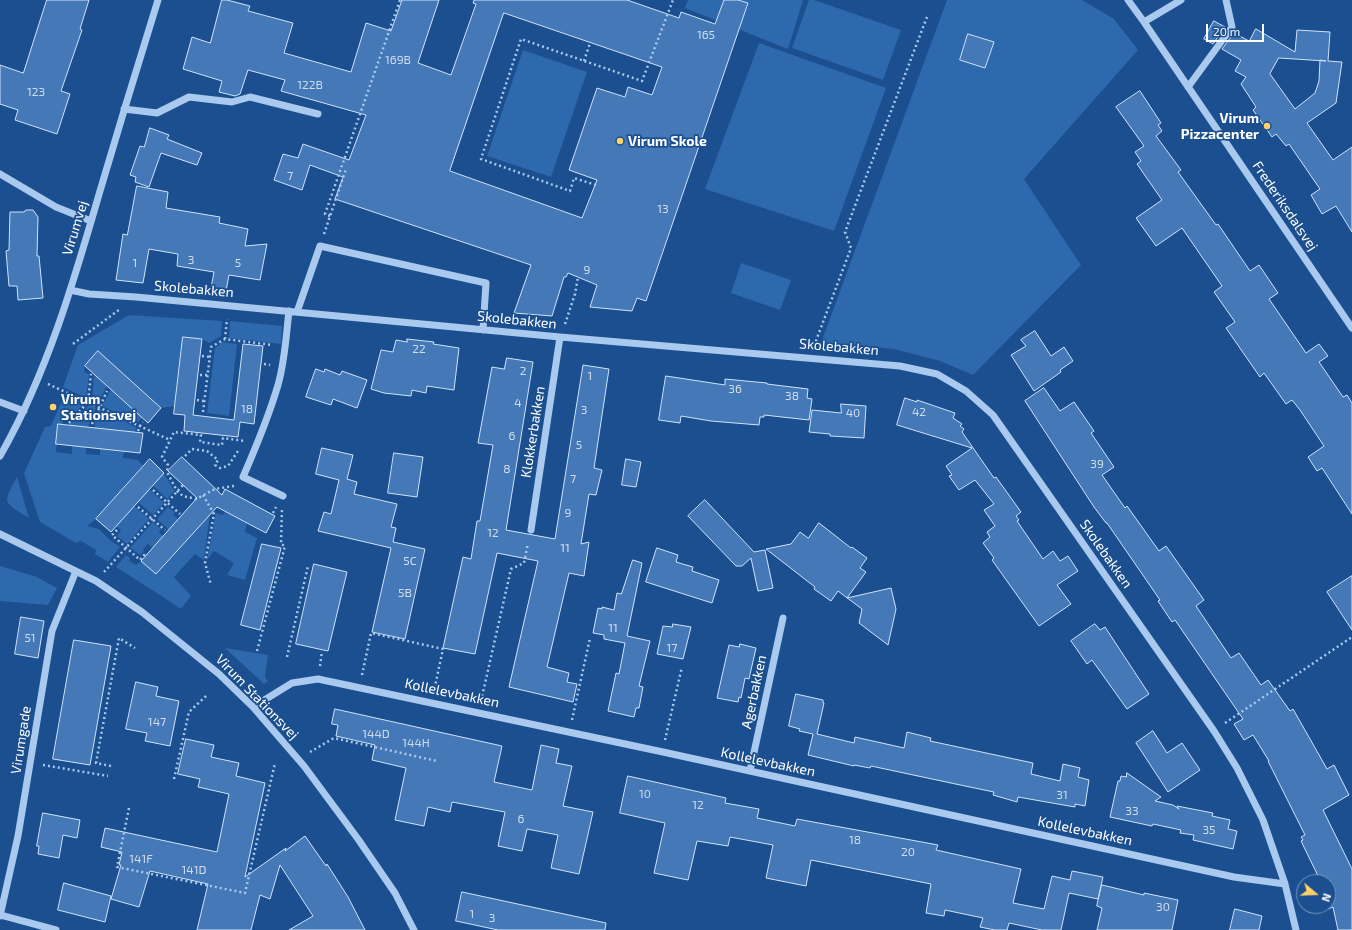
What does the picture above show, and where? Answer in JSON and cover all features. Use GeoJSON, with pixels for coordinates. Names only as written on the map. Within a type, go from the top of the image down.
{"type":"FeatureCollection","features":[{"type":"Feature","properties":{"kind":"street","name":"Virumvej"},"geometry":{"type":"LineString","coordinates":[[0,456],[24,411],[38,380],[70,290],[158,0]]}},
{"type":"Feature","properties":{"kind":"street","name":"Frederiksdalsvej"},"geometry":{"type":"LineString","coordinates":[[1128,0],[1352,328]]}},
{"type":"Feature","properties":{"kind":"street"},"geometry":{"type":"LineString","coordinates":[[1144,22],[1181,0]]}},
{"type":"Feature","properties":{"kind":"street"},"geometry":{"type":"LineString","coordinates":[[1188,87],[1232,27],[1226,0]]}},
{"type":"Feature","properties":{"kind":"street"},"geometry":{"type":"LineString","coordinates":[[124,109],[157,112],[189,97],[232,102],[250,97],[318,114]]}},
{"type":"Feature","properties":{"kind":"street"},"geometry":{"type":"LineString","coordinates":[[0,174],[56,207],[91,221]]}},
{"type":"Feature","properties":{"kind":"street"},"geometry":{"type":"LineString","coordinates":[[297,312],[320,246],[486,283],[482,330]]}},
{"type":"Feature","properties":{"kind":"street","name":"Skolebakken"},"geometry":{"type":"LineString","coordinates":[[70,290],[90,294],[136,297],[482,330],[900,366],[937,374],[966,390],[993,415],[1214,731],[1237,768],[1263,820],[1285,884],[1296,930]]}},
{"type":"Feature","properties":{"kind":"street"},"geometry":{"type":"LineString","coordinates":[[283,496],[243,478],[279,384],[285,346],[288,311]]}},
{"type":"Feature","properties":{"kind":"street","name":"Klokkerbakken"},"geometry":{"type":"LineString","coordinates":[[531,530],[560,337]]}},
{"type":"Feature","properties":{"kind":"street"},"geometry":{"type":"LineString","coordinates":[[0,402],[24,411]]}},
{"type":"Feature","properties":{"kind":"street","name":"Virum Stationsvej"},"geometry":{"type":"LineString","coordinates":[[0,534],[96,581],[170,633],[219,674],[253,707],[304,766],[358,839],[395,893],[414,930]]}},
{"type":"Feature","properties":{"kind":"street","name":"Virumgade"},"geometry":{"type":"LineString","coordinates":[[56,930],[0,916],[18,836],[52,631],[76,571]]}},
{"type":"Feature","properties":{"kind":"street","name":"Agerbakken"},"geometry":{"type":"LineString","coordinates":[[750,771],[783,618]]}},
{"type":"Feature","properties":{"kind":"street","name":"Kollelevbakken"},"geometry":{"type":"LineString","coordinates":[[253,707],[292,683],[318,678],[1234,877],[1285,884]]}},
{"type":"Feature","properties":{"kind":"path"},"geometry":{"type":"LineString","coordinates":[[330,216],[325,214],[400,0]]}},
{"type":"Feature","properties":{"kind":"path"},"geometry":{"type":"LineString","coordinates":[[596,185],[574,178],[570,191],[481,159],[521,39],[642,81],[673,0]]}},
{"type":"Feature","properties":{"kind":"path"},"geometry":{"type":"LineString","coordinates":[[810,358],[851,248],[845,232],[927,18]]}},
{"type":"Feature","properties":{"kind":"path"},"geometry":{"type":"LineString","coordinates":[[584,61],[590,42]]}},
{"type":"Feature","properties":{"kind":"path"},"geometry":{"type":"LineString","coordinates":[[320,246],[346,169]]}},
{"type":"Feature","properties":{"kind":"path"},"geometry":{"type":"LineString","coordinates":[[567,318],[575,294],[578,277]]}},
{"type":"Feature","properties":{"kind":"path"},"geometry":{"type":"LineString","coordinates":[[73,344],[136,297]]}},
{"type":"Feature","properties":{"kind":"path"},"geometry":{"type":"LineString","coordinates":[[224,338],[229,306]]}},
{"type":"Feature","properties":{"kind":"path"},"geometry":{"type":"LineString","coordinates":[[203,412],[211,347],[224,338],[285,346]]}},
{"type":"Feature","properties":{"kind":"path"},"geometry":{"type":"LineString","coordinates":[[202,356],[210,357]]}},
{"type":"Feature","properties":{"kind":"path"},"geometry":{"type":"LineString","coordinates":[[69,423],[88,402],[91,374]]}},
{"type":"Feature","properties":{"kind":"path"},"geometry":{"type":"LineString","coordinates":[[200,375],[208,376]]}},
{"type":"Feature","properties":{"kind":"path"},"geometry":{"type":"LineString","coordinates":[[38,380],[170,440]]}},
{"type":"Feature","properties":{"kind":"path"},"geometry":{"type":"LineString","coordinates":[[92,424],[107,391]]}},
{"type":"Feature","properties":{"kind":"path"},"geometry":{"type":"LineString","coordinates":[[197,400],[204,401]]}},
{"type":"Feature","properties":{"kind":"path"},"geometry":{"type":"LineString","coordinates":[[138,431],[143,422]]}},
{"type":"Feature","properties":{"kind":"path"},"geometry":{"type":"LineString","coordinates":[[243,478],[234,486],[215,489],[196,499],[184,496],[177,491],[167,472],[168,465],[162,457],[174,432],[201,435],[200,442],[222,445],[222,438],[257,443]]}},
{"type":"Feature","properties":{"kind":"path"},"geometry":{"type":"LineString","coordinates":[[185,456],[192,449],[207,451],[218,460],[215,465],[220,468],[228,466],[239,450],[242,441]]}},
{"type":"Feature","properties":{"kind":"path"},"geometry":{"type":"LineString","coordinates":[[96,581],[183,485]]}},
{"type":"Feature","properties":{"kind":"path"},"geometry":{"type":"LineString","coordinates":[[153,490],[180,514]]}},
{"type":"Feature","properties":{"kind":"path"},"geometry":{"type":"LineString","coordinates":[[203,495],[214,514],[205,563],[211,585]]}},
{"type":"Feature","properties":{"kind":"path"},"geometry":{"type":"LineString","coordinates":[[257,651],[285,546],[281,544],[283,496]]}},
{"type":"Feature","properties":{"kind":"path"},"geometry":{"type":"LineString","coordinates":[[138,507],[165,530]]}},
{"type":"Feature","properties":{"kind":"path"},"geometry":{"type":"LineString","coordinates":[[117,530],[112,535],[140,560],[145,554]]}},
{"type":"Feature","properties":{"kind":"path"},"geometry":{"type":"LineString","coordinates":[[478,712],[511,569],[524,563],[531,530]]}},
{"type":"Feature","properties":{"kind":"path"},"geometry":{"type":"LineString","coordinates":[[287,657],[308,566]]}},
{"type":"Feature","properties":{"kind":"path"},"geometry":{"type":"LineString","coordinates":[[359,687],[371,634],[378,635],[443,649],[432,702]]}},
{"type":"Feature","properties":{"kind":"path"},"geometry":{"type":"LineString","coordinates":[[1214,731],[1352,637]]}},
{"type":"Feature","properties":{"kind":"path"},"geometry":{"type":"LineString","coordinates":[[111,766],[96,763],[119,638],[135,648]]}},
{"type":"Feature","properties":{"kind":"path"},"geometry":{"type":"LineString","coordinates":[[569,732],[590,638]]}},
{"type":"Feature","properties":{"kind":"path"},"geometry":{"type":"LineString","coordinates":[[663,752],[682,667]]}},
{"type":"Feature","properties":{"kind":"path"},"geometry":{"type":"LineString","coordinates":[[174,779],[190,712],[206,696]]}},
{"type":"Feature","properties":{"kind":"path"},"geometry":{"type":"LineString","coordinates":[[320,745],[334,738],[437,761]]}},
{"type":"Feature","properties":{"kind":"path"},"geometry":{"type":"LineString","coordinates":[[129,808],[117,867],[245,893],[275,763]]}},
{"type":"Feature","properties":{"kind":"path"},"geometry":{"type":"LineString","coordinates":[[55,767],[108,776]]}},
{"type":"Feature","properties":{"kind":"shaded area"},"geometry":{"type":"Polygon","coordinates":[[[688,0],[803,0],[788,49],[685,8],[688,0]]]}},
{"type":"Feature","properties":{"kind":"shaded area"},"geometry":{"type":"Polygon","coordinates":[[[809,0],[814,0],[901,30],[883,80],[792,48],[809,0]]]}},
{"type":"Feature","properties":{"kind":"shaded area"},"geometry":{"type":"Polygon","coordinates":[[[947,0],[1082,0],[1114,19],[1138,50],[1024,179],[1081,265],[973,375],[940,361],[894,349],[821,343],[947,0]]]}},
{"type":"Feature","properties":{"kind":"shaded area"},"geometry":{"type":"Polygon","coordinates":[[[759,43],[886,88],[834,231],[705,189],[759,43]]]}},
{"type":"Feature","properties":{"kind":"shaded area"},"geometry":{"type":"Polygon","coordinates":[[[523,50],[587,72],[551,177],[487,156],[523,50]]]}},
{"type":"Feature","properties":{"kind":"shaded area"},"geometry":{"type":"Polygon","coordinates":[[[741,263],[791,280],[780,310],[731,293],[741,263]]]}},
{"type":"Feature","properties":{"kind":"shaded area"},"geometry":{"type":"Polygon","coordinates":[[[129,315],[222,321],[221,336],[209,343],[202,339],[183,337],[175,406],[161,408],[98,351],[85,366],[84,371],[89,375],[86,398],[63,387],[78,345],[129,315]]]}},
{"type":"Feature","properties":{"kind":"shaded area"},"geometry":{"type":"Polygon","coordinates":[[[230,321],[282,326],[281,344],[229,338],[230,321]]]}},
{"type":"Feature","properties":{"kind":"shaded area"},"geometry":{"type":"Polygon","coordinates":[[[222,342],[237,344],[229,416],[207,413],[215,348],[222,342]]]}},
{"type":"Feature","properties":{"kind":"shaded area"},"geometry":{"type":"Polygon","coordinates":[[[94,374],[107,386],[98,403],[92,401],[94,374]]]}},
{"type":"Feature","properties":{"kind":"shaded area"},"geometry":{"type":"Polygon","coordinates":[[[111,389],[142,418],[138,422],[102,406],[111,389]]]}},
{"type":"Feature","properties":{"kind":"shaded area"},"geometry":{"type":"Polygon","coordinates":[[[65,394],[85,403],[68,419],[64,419],[62,425],[58,424],[56,452],[72,454],[72,446],[86,447],[86,454],[100,455],[100,449],[124,452],[123,458],[138,460],[143,466],[96,519],[87,526],[99,529],[111,541],[120,547],[108,562],[95,554],[96,550],[81,541],[76,543],[40,522],[24,473],[45,427],[51,426],[65,394]]]}},
{"type":"Feature","properties":{"kind":"shaded area"},"geometry":{"type":"Polygon","coordinates":[[[89,405],[96,408],[88,427],[69,425],[89,405]]]}},
{"type":"Feature","properties":{"kind":"shaded area"},"geometry":{"type":"Polygon","coordinates":[[[100,410],[136,427],[135,432],[95,428],[95,423],[100,410]]]}},
{"type":"Feature","properties":{"kind":"shaded area"},"geometry":{"type":"Polygon","coordinates":[[[164,473],[174,491],[167,499],[153,485],[164,473]]]}},
{"type":"Feature","properties":{"kind":"shaded area"},"geometry":{"type":"Polygon","coordinates":[[[17,477],[29,518],[14,509],[8,502],[7,498],[17,477]]]}},
{"type":"Feature","properties":{"kind":"shaded area"},"geometry":{"type":"Polygon","coordinates":[[[149,489],[164,503],[153,515],[138,502],[149,489]]]}},
{"type":"Feature","properties":{"kind":"shaded area"},"geometry":{"type":"Polygon","coordinates":[[[134,506],[149,519],[127,544],[117,536],[121,530],[116,526],[134,506]]]}},
{"type":"Feature","properties":{"kind":"shaded area"},"geometry":{"type":"Polygon","coordinates":[[[168,507],[175,513],[173,515],[178,519],[169,530],[157,519],[168,507]]]}},
{"type":"Feature","properties":{"kind":"shaded area"},"geometry":{"type":"Polygon","coordinates":[[[225,511],[247,523],[245,532],[257,538],[245,580],[227,575],[234,563],[214,551],[207,560],[216,513],[223,515],[225,511]]]}},
{"type":"Feature","properties":{"kind":"shaded area"},"geometry":{"type":"Polygon","coordinates":[[[210,514],[204,560],[195,554],[174,577],[191,596],[181,609],[116,567],[126,555],[130,558],[129,561],[136,565],[141,561],[157,574],[210,514]]]}},
{"type":"Feature","properties":{"kind":"shaded area"},"geometry":{"type":"Polygon","coordinates":[[[153,522],[161,529],[159,532],[163,536],[153,548],[148,544],[140,555],[130,548],[153,522]]]}},
{"type":"Feature","properties":{"kind":"shaded area"},"geometry":{"type":"Polygon","coordinates":[[[0,566],[37,577],[57,588],[48,605],[0,601],[0,566]]]}},
{"type":"Feature","properties":{"kind":"shaded area"},"geometry":{"type":"Polygon","coordinates":[[[225,648],[268,655],[265,677],[268,681],[264,684],[225,648]]]}},
{"type":"Feature","properties":{"kind":"building"},"geometry":{"type":"Polygon","coordinates":[[[47,0],[89,0],[80,29],[82,30],[61,91],[70,94],[57,134],[15,120],[18,110],[0,104],[0,65],[23,73],[47,0]]]}},
{"type":"Feature","properties":{"kind":"building"},"geometry":{"type":"Polygon","coordinates":[[[222,0],[227,0],[250,6],[248,11],[293,23],[284,53],[351,72],[366,23],[391,31],[402,0],[439,0],[418,63],[451,75],[476,4],[473,3],[474,0],[627,0],[679,18],[681,12],[715,24],[724,0],[738,0],[748,3],[646,301],[637,298],[632,311],[590,307],[597,285],[568,273],[566,277],[564,277],[552,316],[514,313],[531,265],[335,199],[343,177],[310,165],[302,190],[274,180],[283,154],[298,158],[303,144],[349,160],[366,115],[281,91],[285,80],[248,70],[240,94],[235,96],[219,92],[222,81],[183,69],[192,37],[210,43],[222,0]],[[504,13],[450,171],[582,218],[597,180],[569,170],[597,88],[625,97],[628,87],[652,95],[662,67],[504,13]]]}},
{"type":"Feature","properties":{"kind":"building"},"geometry":{"type":"Polygon","coordinates":[[[1214,21],[1225,27],[1213,44],[1204,39],[1214,21]]]}},
{"type":"Feature","properties":{"kind":"building"},"geometry":{"type":"Polygon","coordinates":[[[1256,29],[1295,52],[1297,30],[1330,32],[1328,61],[1342,62],[1336,103],[1307,123],[1333,160],[1352,147],[1352,232],[1336,206],[1322,214],[1311,195],[1320,189],[1289,144],[1286,146],[1276,134],[1272,137],[1253,110],[1256,107],[1241,84],[1246,77],[1235,71],[1241,60],[1222,49],[1234,33],[1249,41],[1256,29]],[[1279,58],[1270,74],[1295,109],[1315,93],[1319,81],[1320,61],[1279,58]]]}},
{"type":"Feature","properties":{"kind":"building"},"geometry":{"type":"Polygon","coordinates":[[[968,34],[994,42],[985,68],[960,60],[968,34]]]}},
{"type":"Feature","properties":{"kind":"building"},"geometry":{"type":"Polygon","coordinates":[[[1140,91],[1161,123],[1158,125],[1162,131],[1156,136],[1181,170],[1178,172],[1216,225],[1218,224],[1250,271],[1259,265],[1278,293],[1269,299],[1306,353],[1319,344],[1328,356],[1319,362],[1343,397],[1347,395],[1352,403],[1352,514],[1322,468],[1317,471],[1308,457],[1324,446],[1300,410],[1292,400],[1286,404],[1264,373],[1260,377],[1226,328],[1235,322],[1214,292],[1222,286],[1182,228],[1156,246],[1136,218],[1162,200],[1137,164],[1141,161],[1135,152],[1144,146],[1116,107],[1140,91]]]}},
{"type":"Feature","properties":{"kind":"building"},"geometry":{"type":"Polygon","coordinates":[[[150,128],[169,135],[167,139],[202,153],[197,165],[161,153],[149,187],[135,182],[136,177],[130,175],[140,146],[144,147],[150,128]]]}},
{"type":"Feature","properties":{"kind":"building"},"geometry":{"type":"Polygon","coordinates":[[[137,186],[168,192],[166,208],[220,217],[219,223],[248,229],[245,246],[267,244],[260,280],[229,275],[226,291],[211,288],[214,272],[177,266],[178,254],[149,249],[143,283],[116,280],[123,234],[127,235],[137,186]]]}},
{"type":"Feature","properties":{"kind":"building"},"geometry":{"type":"Polygon","coordinates":[[[26,210],[33,210],[38,217],[37,256],[39,256],[43,298],[18,300],[17,286],[9,286],[6,251],[9,250],[10,212],[24,212],[26,210]]]}},
{"type":"Feature","properties":{"kind":"building"},"geometry":{"type":"Polygon","coordinates":[[[1035,331],[1051,356],[1064,347],[1073,361],[1060,370],[1061,372],[1034,391],[1011,355],[1026,346],[1021,340],[1035,331]]]}},
{"type":"Feature","properties":{"kind":"building"},"geometry":{"type":"Polygon","coordinates":[[[183,337],[202,339],[193,415],[234,420],[243,344],[263,346],[254,424],[240,422],[238,437],[184,431],[185,415],[174,414],[183,337]]]}},
{"type":"Feature","properties":{"kind":"building"},"geometry":{"type":"Polygon","coordinates":[[[407,339],[434,342],[433,344],[459,348],[454,390],[427,386],[426,393],[412,390],[411,396],[384,393],[371,389],[381,350],[393,352],[396,340],[407,342],[407,339]]]}},
{"type":"Feature","properties":{"kind":"building"},"geometry":{"type":"Polygon","coordinates":[[[98,351],[161,408],[148,423],[85,366],[98,351]]]}},
{"type":"Feature","properties":{"kind":"building"},"geometry":{"type":"Polygon","coordinates":[[[507,358],[533,362],[506,530],[555,539],[583,365],[609,369],[594,468],[602,470],[596,495],[589,494],[581,544],[589,542],[584,576],[569,573],[547,667],[569,673],[567,682],[577,684],[573,702],[509,687],[538,561],[497,553],[475,654],[443,648],[463,557],[471,559],[477,521],[480,521],[493,445],[478,443],[492,367],[504,369],[507,358]]]}},
{"type":"Feature","properties":{"kind":"building"},"geometry":{"type":"Polygon","coordinates":[[[316,369],[324,372],[325,369],[340,375],[342,371],[367,380],[357,408],[333,399],[331,405],[306,397],[316,369]]]}},
{"type":"Feature","properties":{"kind":"building"},"geometry":{"type":"Polygon","coordinates":[[[666,376],[725,385],[725,379],[808,389],[807,398],[812,399],[809,420],[764,415],[764,417],[760,417],[759,425],[711,421],[681,416],[680,423],[659,420],[666,376]]]}},
{"type":"Feature","properties":{"kind":"building"},"geometry":{"type":"Polygon","coordinates":[[[1044,388],[1060,411],[1074,402],[1094,431],[1091,433],[1114,467],[1102,475],[1125,508],[1127,506],[1159,551],[1166,546],[1204,600],[1196,606],[1231,658],[1239,653],[1261,685],[1268,680],[1290,711],[1293,709],[1327,769],[1334,765],[1349,795],[1323,810],[1352,869],[1352,930],[1338,930],[1335,914],[1336,914],[1336,874],[1317,874],[1301,841],[1303,840],[1301,837],[1305,835],[1269,761],[1253,735],[1244,740],[1234,724],[1243,719],[1175,620],[1172,622],[1158,601],[1160,600],[1107,523],[1094,507],[1025,401],[1044,388]]]}},
{"type":"Feature","properties":{"kind":"building"},"geometry":{"type":"Polygon","coordinates":[[[905,398],[917,402],[917,400],[955,413],[953,418],[962,424],[960,426],[964,429],[962,432],[994,478],[996,477],[1021,512],[1016,516],[1019,520],[1017,521],[1043,559],[1053,551],[1060,561],[1068,556],[1078,571],[1057,585],[1071,604],[1039,626],[992,560],[994,558],[983,543],[990,537],[987,532],[995,526],[984,510],[994,504],[975,480],[959,490],[949,476],[952,475],[946,466],[972,448],[897,425],[905,398]]]}},
{"type":"Feature","properties":{"kind":"building"},"geometry":{"type":"Polygon","coordinates":[[[841,404],[866,406],[864,438],[830,436],[830,434],[809,432],[812,410],[841,413],[841,404]]]}},
{"type":"Feature","properties":{"kind":"building"},"geometry":{"type":"Polygon","coordinates":[[[58,424],[143,433],[140,453],[56,444],[58,424]]]}},
{"type":"Feature","properties":{"kind":"building"},"geometry":{"type":"Polygon","coordinates":[[[322,448],[353,455],[347,479],[357,482],[354,494],[397,504],[391,527],[396,528],[393,542],[425,549],[405,639],[372,632],[391,548],[318,531],[324,512],[331,514],[339,480],[316,474],[322,448]]]}},
{"type":"Feature","properties":{"kind":"building"},"geometry":{"type":"Polygon","coordinates":[[[394,453],[423,457],[417,497],[388,493],[394,453]]]}},
{"type":"Feature","properties":{"kind":"building"},"geometry":{"type":"Polygon","coordinates":[[[182,457],[222,495],[225,489],[275,516],[266,533],[217,507],[156,574],[141,561],[197,498],[168,471],[182,457]]]}},
{"type":"Feature","properties":{"kind":"building"},"geometry":{"type":"Polygon","coordinates":[[[150,459],[164,473],[111,532],[96,519],[150,459]]]}},
{"type":"Feature","properties":{"kind":"building"},"geometry":{"type":"Polygon","coordinates":[[[626,459],[641,462],[636,487],[622,485],[626,459]]]}},
{"type":"Feature","properties":{"kind":"building"},"geometry":{"type":"Polygon","coordinates":[[[705,500],[754,552],[765,550],[773,588],[758,591],[751,558],[742,566],[736,566],[688,516],[705,500]]]}},
{"type":"Feature","properties":{"kind":"building"},"geometry":{"type":"Polygon","coordinates":[[[819,523],[851,548],[852,547],[867,558],[860,568],[866,572],[847,598],[838,591],[831,601],[814,589],[815,587],[766,549],[791,544],[800,532],[808,538],[819,523]]]}},
{"type":"Feature","properties":{"kind":"building"},"geometry":{"type":"Polygon","coordinates":[[[262,544],[281,548],[260,630],[241,625],[262,544]]]}},
{"type":"Feature","properties":{"kind":"building"},"geometry":{"type":"Polygon","coordinates":[[[657,548],[678,555],[676,562],[693,567],[692,571],[719,580],[712,603],[646,582],[657,548]]]}},
{"type":"Feature","properties":{"kind":"building"},"geometry":{"type":"Polygon","coordinates":[[[633,560],[642,563],[627,636],[650,641],[639,686],[643,687],[639,708],[636,708],[634,717],[608,711],[616,673],[619,674],[625,643],[604,639],[604,635],[593,633],[598,608],[602,609],[602,607],[614,610],[617,593],[621,594],[633,560]]]}},
{"type":"Feature","properties":{"kind":"building"},"geometry":{"type":"Polygon","coordinates":[[[314,564],[347,572],[328,651],[296,644],[314,564]]]}},
{"type":"Feature","properties":{"kind":"building"},"geometry":{"type":"Polygon","coordinates":[[[1352,576],[1352,630],[1327,592],[1352,576]]]}},
{"type":"Feature","properties":{"kind":"building"},"geometry":{"type":"Polygon","coordinates":[[[891,588],[896,609],[888,645],[859,623],[862,609],[847,598],[891,588]]]}},
{"type":"Feature","properties":{"kind":"building"},"geometry":{"type":"Polygon","coordinates":[[[21,617],[44,621],[38,658],[15,654],[21,617]]]}},
{"type":"Feature","properties":{"kind":"building"},"geometry":{"type":"Polygon","coordinates":[[[673,624],[691,627],[683,659],[657,654],[663,626],[672,627],[673,624]]]}},
{"type":"Feature","properties":{"kind":"building"},"geometry":{"type":"Polygon","coordinates":[[[1095,624],[1100,630],[1105,627],[1149,694],[1127,709],[1092,660],[1087,664],[1071,641],[1095,624]]]}},
{"type":"Feature","properties":{"kind":"building"},"geometry":{"type":"Polygon","coordinates":[[[74,640],[111,646],[90,765],[53,759],[74,640]]]}},
{"type":"Feature","properties":{"kind":"building"},"geometry":{"type":"Polygon","coordinates":[[[740,644],[756,648],[749,679],[745,678],[741,698],[739,697],[738,702],[717,698],[729,645],[739,647],[740,644]]]}},
{"type":"Feature","properties":{"kind":"building"},"geometry":{"type":"Polygon","coordinates":[[[136,682],[158,687],[156,696],[179,701],[170,746],[145,741],[147,733],[126,729],[136,682]]]}},
{"type":"Feature","properties":{"kind":"building"},"geometry":{"type":"Polygon","coordinates":[[[796,694],[823,700],[824,703],[817,734],[854,743],[855,737],[904,748],[907,732],[931,738],[930,741],[1033,763],[1031,774],[1060,781],[1063,764],[1080,768],[1078,777],[1089,780],[1085,806],[1075,804],[1075,807],[1018,797],[1017,802],[993,795],[994,792],[871,766],[870,768],[854,766],[808,755],[813,734],[799,731],[800,729],[789,726],[796,694]]]}},
{"type":"Feature","properties":{"kind":"building"},"geometry":{"type":"Polygon","coordinates":[[[335,709],[502,746],[494,782],[532,790],[541,745],[559,749],[556,763],[572,766],[563,806],[593,812],[579,874],[551,868],[558,835],[527,829],[522,851],[498,846],[505,812],[452,802],[450,812],[428,807],[424,826],[395,820],[406,768],[372,760],[375,745],[336,736],[338,725],[332,724],[335,709]]]}},
{"type":"Feature","properties":{"kind":"building"},"geometry":{"type":"Polygon","coordinates":[[[1153,731],[1167,753],[1182,743],[1200,770],[1168,792],[1136,743],[1153,731]]]}},
{"type":"Feature","properties":{"kind":"building"},"geometry":{"type":"Polygon","coordinates":[[[186,739],[214,745],[211,757],[239,763],[236,776],[265,783],[245,877],[305,836],[326,866],[327,864],[348,897],[365,930],[289,930],[313,916],[280,865],[270,899],[260,895],[251,930],[197,930],[208,884],[150,871],[139,907],[111,899],[121,865],[119,865],[122,852],[101,847],[105,828],[217,852],[229,794],[198,787],[200,779],[178,774],[186,739]]]}},
{"type":"Feature","properties":{"kind":"building"},"geometry":{"type":"Polygon","coordinates":[[[1127,773],[1161,797],[1155,801],[1173,805],[1179,809],[1177,806],[1213,813],[1212,816],[1230,820],[1228,829],[1237,831],[1233,849],[1193,840],[1194,835],[1180,833],[1181,830],[1153,824],[1152,826],[1110,817],[1118,781],[1120,781],[1121,776],[1126,777],[1127,773]]]}},
{"type":"Feature","properties":{"kind":"building"},"geometry":{"type":"Polygon","coordinates":[[[628,776],[726,798],[725,803],[759,809],[757,818],[795,826],[797,819],[938,845],[936,850],[1021,869],[1013,903],[1044,909],[1052,876],[1070,880],[1072,871],[1103,877],[1098,899],[1069,893],[1061,930],[1042,930],[1009,923],[1007,930],[995,930],[980,927],[983,918],[945,910],[944,916],[926,913],[931,884],[811,860],[806,886],[766,878],[773,845],[730,837],[728,846],[697,841],[688,880],[654,873],[665,823],[620,813],[628,776]]]}},
{"type":"Feature","properties":{"kind":"building"},"geometry":{"type":"Polygon","coordinates":[[[43,813],[80,820],[77,838],[63,835],[59,858],[38,854],[39,846],[37,846],[43,813]]]}},
{"type":"Feature","properties":{"kind":"building"},"geometry":{"type":"Polygon","coordinates":[[[64,883],[111,896],[105,922],[58,910],[64,883]]]}},
{"type":"Feature","properties":{"kind":"building"},"geometry":{"type":"Polygon","coordinates":[[[1102,885],[1144,895],[1144,893],[1178,900],[1172,930],[1097,930],[1102,908],[1097,906],[1102,885]]]}},
{"type":"Feature","properties":{"kind":"building"},"geometry":{"type":"Polygon","coordinates":[[[462,892],[606,923],[605,930],[498,930],[456,921],[462,892]]]}},
{"type":"Feature","properties":{"kind":"building"},"geometry":{"type":"Polygon","coordinates":[[[1235,909],[1262,916],[1259,930],[1230,930],[1235,909]]]}},
{"type":"Feature","properties":{"kind":"place","name":"Virum Pizzacenter"},"geometry":{"type":"Point","coordinates":[1267,126]}},
{"type":"Feature","properties":{"kind":"place","name":"Virum Skole"},"geometry":{"type":"Point","coordinates":[620,141]}},
{"type":"Feature","properties":{"kind":"place","name":"Virum Stationsvej"},"geometry":{"type":"Point","coordinates":[53,407]}}]}
